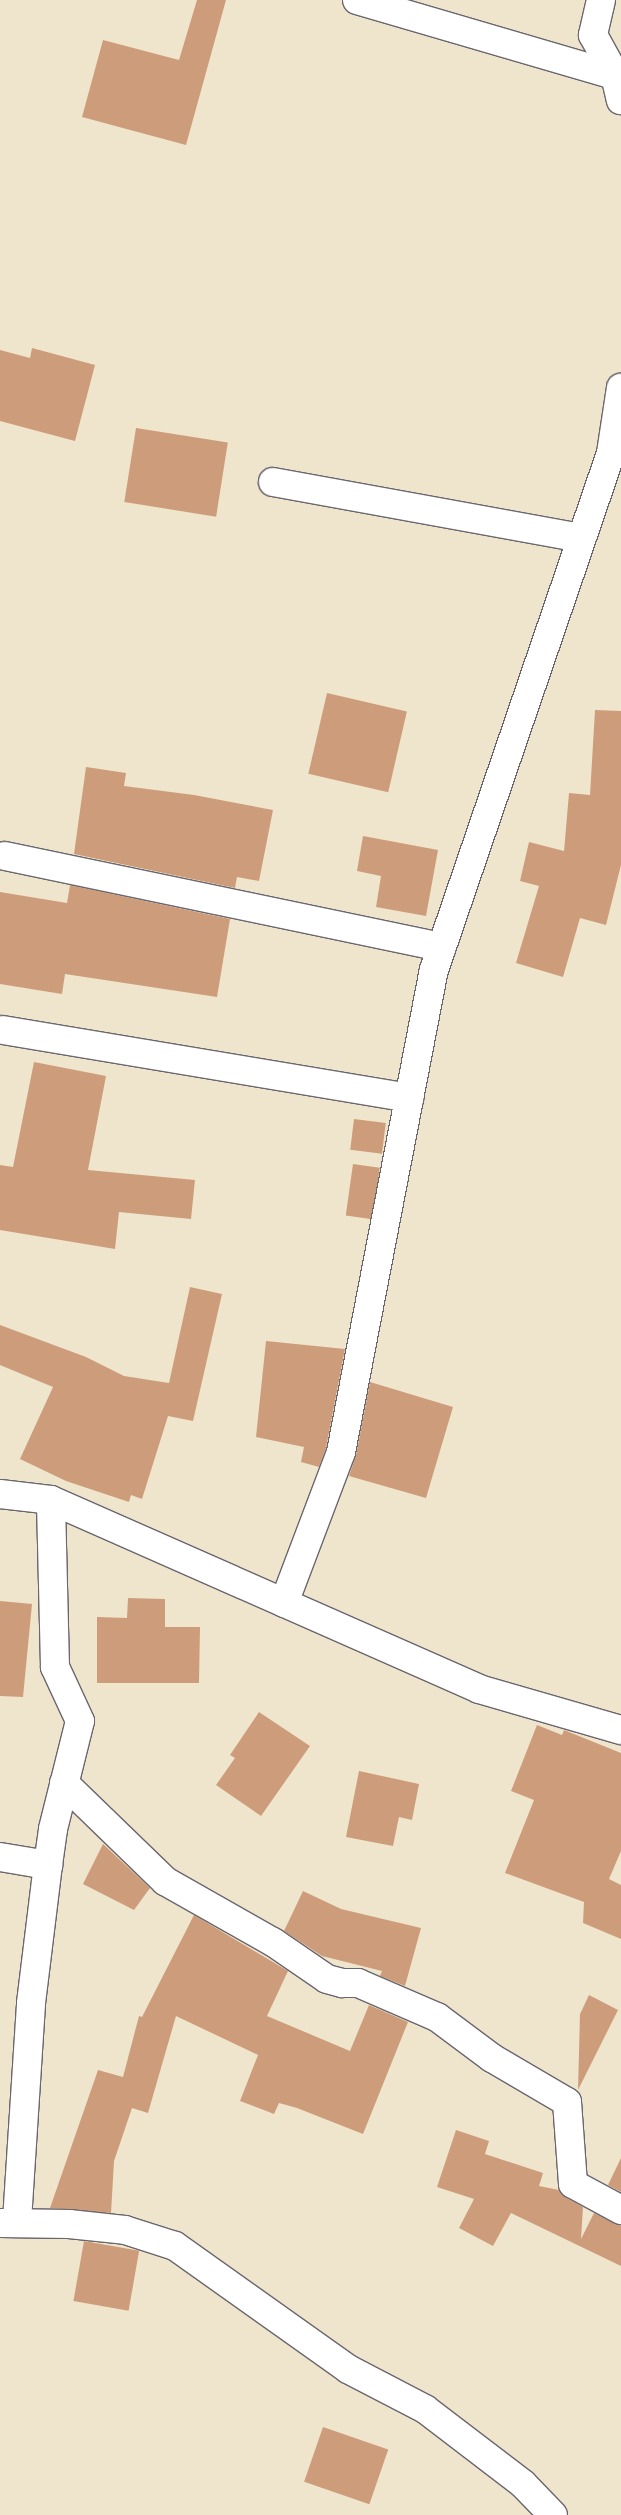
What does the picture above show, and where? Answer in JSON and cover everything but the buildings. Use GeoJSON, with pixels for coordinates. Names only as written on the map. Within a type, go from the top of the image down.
{"type":"FeatureCollection","features":[{"type":"Feature","properties":{"kind":"street"},"geometry":{"type":"LineString","coordinates":[[357,0],[619,84]]}},
{"type":"Feature","properties":{"kind":"street"},"geometry":{"type":"LineString","coordinates":[[601,0],[593,35],[619,84]]}},
{"type":"Feature","properties":{"kind":"street"},"geometry":{"type":"LineString","coordinates":[[284,1603],[341,1452],[434,970],[611,453],[621,388]]}},
{"type":"Feature","properties":{"kind":"street"},"geometry":{"type":"LineString","coordinates":[[273,482],[581,538]]}},
{"type":"Feature","properties":{"kind":"street"},"geometry":{"type":"LineString","coordinates":[[5,856],[442,947]]}},
{"type":"Feature","properties":{"kind":"street"},"geometry":{"type":"LineString","coordinates":[[3,1030],[409,1098]]}},
{"type":"Feature","properties":{"kind":"street"},"geometry":{"type":"LineString","coordinates":[[0,1494],[51,1500],[479,1690],[621,1730]]}},
{"type":"Feature","properties":{"kind":"street"},"geometry":{"type":"LineString","coordinates":[[51,1500],[56,1667],[80,1721],[64,1783],[48,1865],[31,2003],[8,2222],[125,2230],[175,2246],[348,2369],[425,2409],[524,2484],[553,2515]]}},
{"type":"Feature","properties":{"kind":"street"},"geometry":{"type":"LineString","coordinates":[[64,1783],[165,1881],[273,1942],[327,1978],[342,1983],[358,1982],[437,2017],[492,2058],[567,2102],[573,2184],[621,2210]]}},
{"type":"Feature","properties":{"kind":"street"},"geometry":{"type":"LineString","coordinates":[[0,1857],[48,1865]]}}]}
